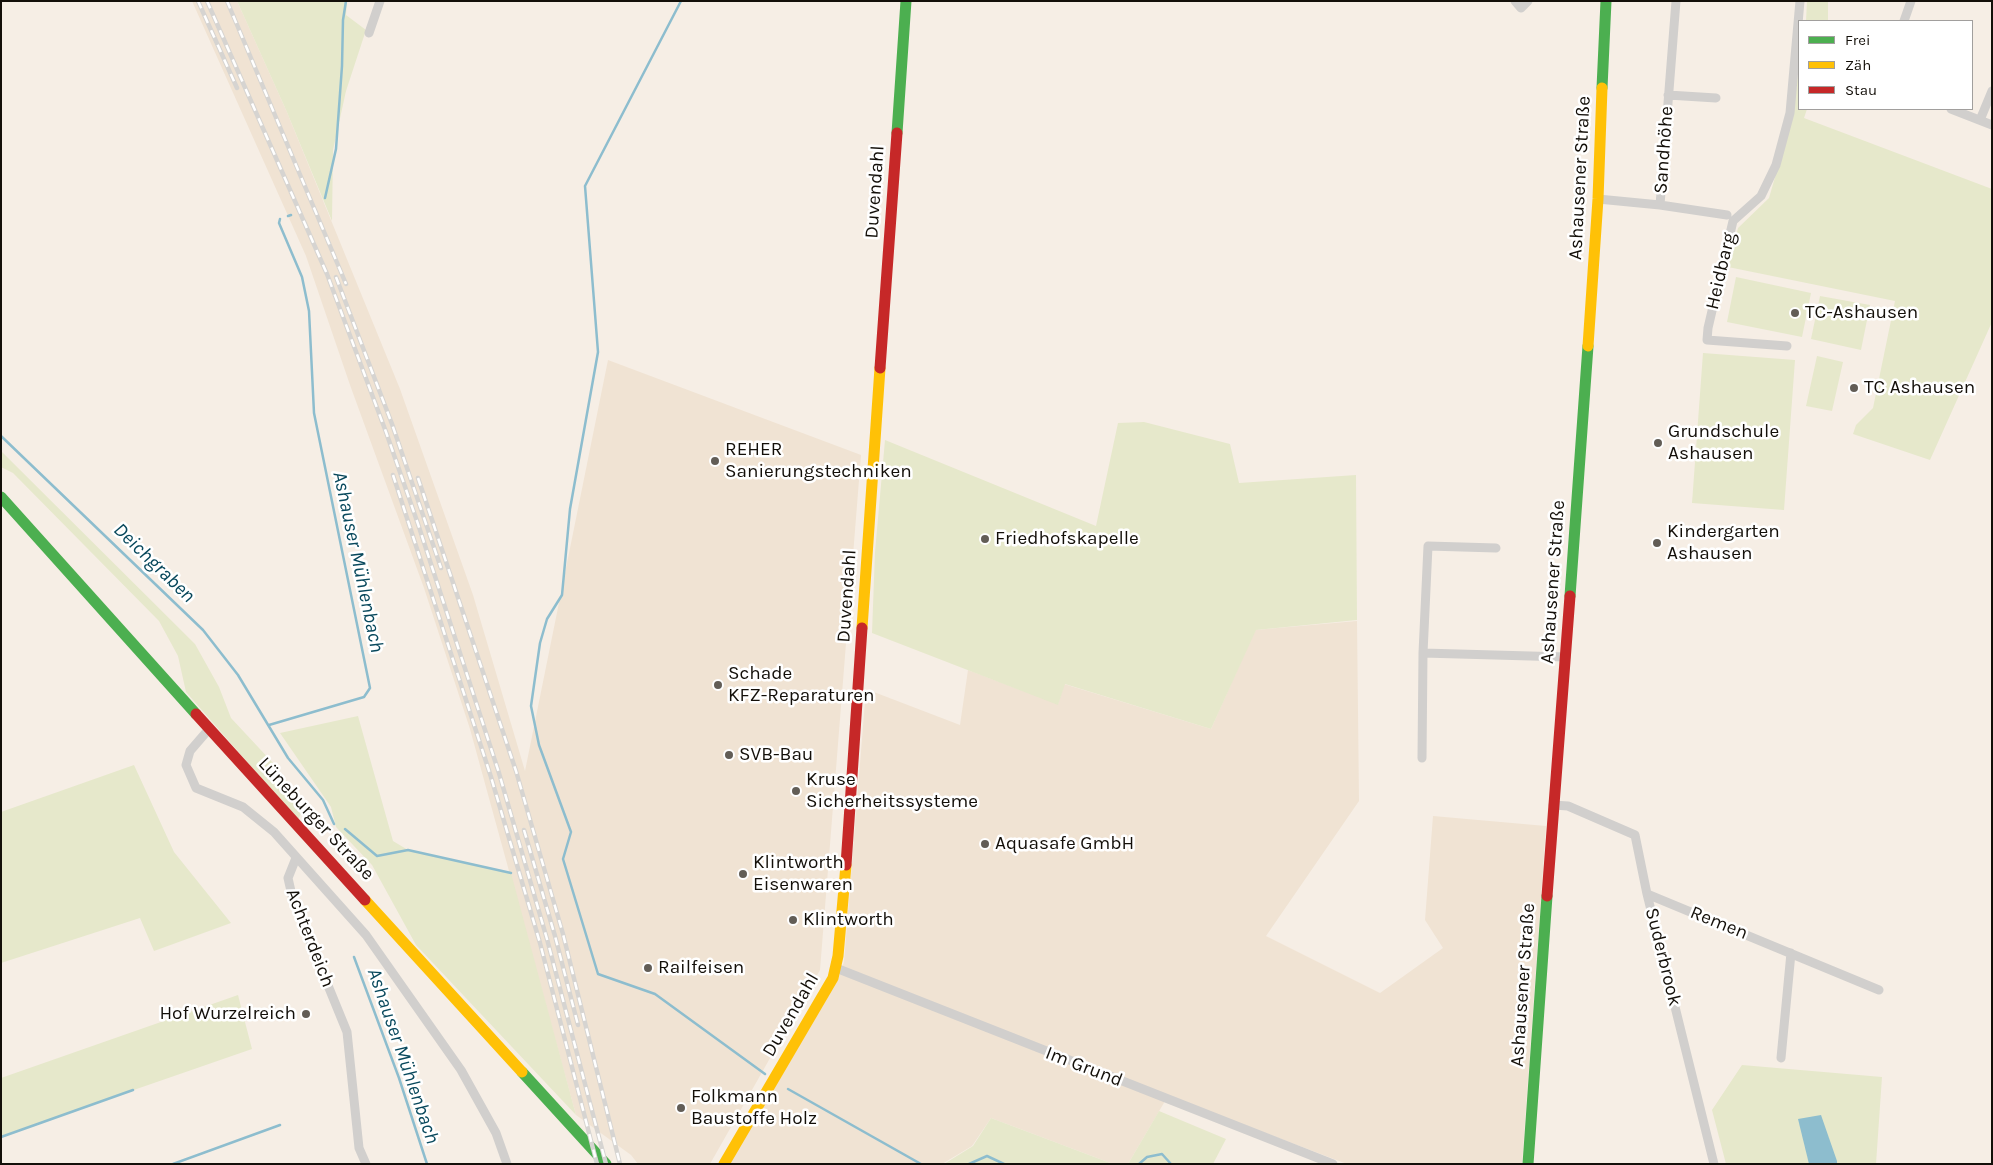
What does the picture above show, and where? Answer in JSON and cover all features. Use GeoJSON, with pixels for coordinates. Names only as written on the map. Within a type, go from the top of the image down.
{"type":"FeatureCollection","features":[{"type":"Feature","properties":{"kind":"street"},"geometry":{"type":"LineString","coordinates":[[369,33],[380,1]]}},
{"type":"Feature","properties":{"kind":"street","name":"Duvendahl"},"geometry":{"type":"LineString","coordinates":[[724,1164],[833,978],[836,968],[846,868],[906,1]]}},
{"type":"Feature","properties":{"kind":"street"},"geometry":{"type":"LineString","coordinates":[[1516,1],[1521,8],[1528,1]]}},
{"type":"Feature","properties":{"kind":"street","name":"Ashausener Straße"},"geometry":{"type":"LineString","coordinates":[[1528,1164],[1598,199],[1606,1]]}},
{"type":"Feature","properties":{"kind":"street","name":"Sandhöhe"},"geometry":{"type":"LineString","coordinates":[[1660,205],[1676,1]]}},
{"type":"Feature","properties":{"kind":"street","name":"Heidbarg"},"geometry":{"type":"LineString","coordinates":[[1799,20],[1800,1]]}},
{"type":"Feature","properties":{"kind":"street"},"geometry":{"type":"LineString","coordinates":[[1904,20],[1911,1]]}},
{"type":"Feature","properties":{"kind":"street","name":"Heidbarg"},"geometry":{"type":"LineString","coordinates":[[1787,346],[1707,340],[1714,300],[1733,221],[1761,196],[1776,165],[1790,113],[1798,50]]}},
{"type":"Feature","properties":{"kind":"street"},"geometry":{"type":"LineString","coordinates":[[1980,120],[1992,91]]}},
{"type":"Feature","properties":{"kind":"street","name":"Sandhöhe"},"geometry":{"type":"LineString","coordinates":[[1668,95],[1716,98]]}},
{"type":"Feature","properties":{"kind":"street"},"geometry":{"type":"LineString","coordinates":[[1954,110],[1992,125]]}},
{"type":"Feature","properties":{"kind":"street","name":"Sandhöhe"},"geometry":{"type":"LineString","coordinates":[[1598,199],[1660,205],[1727,215]]}},
{"type":"Feature","properties":{"kind":"street","name":"Lüneburger Straße"},"geometry":{"type":"LineString","coordinates":[[1,497],[209,729],[606,1164]]}},
{"type":"Feature","properties":{"kind":"street"},"geometry":{"type":"LineString","coordinates":[[1422,758],[1423,652],[1428,546],[1496,548]]}},
{"type":"Feature","properties":{"kind":"street"},"geometry":{"type":"LineString","coordinates":[[1423,652],[1566,656]]}},
{"type":"Feature","properties":{"kind":"street"},"geometry":{"type":"LineString","coordinates":[[209,729],[190,751],[186,766],[196,788],[243,807],[274,832],[366,935],[461,1070],[496,1133],[507,1164]]}},
{"type":"Feature","properties":{"kind":"street","name":"Suderbrook"},"geometry":{"type":"LineString","coordinates":[[1553,805],[1568,806],[1636,835],[1647,894],[1714,1164]]}},
{"type":"Feature","properties":{"kind":"street","name":"Achterdeich"},"geometry":{"type":"LineString","coordinates":[[296,858],[288,878],[293,900],[347,1032],[359,1148],[366,1164]]}},
{"type":"Feature","properties":{"kind":"street","name":"Remen"},"geometry":{"type":"LineString","coordinates":[[1647,894],[1878,990]]}},
{"type":"Feature","properties":{"kind":"street"},"geometry":{"type":"LineString","coordinates":[[1781,1058],[1791,953]]}},
{"type":"Feature","properties":{"kind":"street","name":"Im Grund"},"geometry":{"type":"LineString","coordinates":[[836,968],[1333,1164]]}},
{"type":"Feature","properties":{"kind":"street"},"geometry":{"type":"LineString","coordinates":[[359,1148],[372,1164]]}},
{"type":"Feature","properties":{"kind":"shaded area"},"geometry":{"type":"Polygon","coordinates":[[[192,1],[237,1],[286,110],[400,389],[473,595],[525,771],[608,360],[861,455],[820,970],[710,1164],[638,1164],[631,1155],[576,1115],[470,729],[424,588],[350,385],[306,256],[192,1]]]}},
{"type":"Feature","properties":{"kind":"shaded area"},"geometry":{"type":"Polygon","coordinates":[[[1357,621],[1359,801],[1266,936],[1380,993],[1443,948],[1425,920],[1433,816],[1546,826],[1522,1164],[1347,1164],[1168,1096],[1128,1164],[1113,1164],[991,1118],[972,1146],[942,1164],[729,1164],[837,982],[844,962],[866,689],[960,725],[968,670],[1058,704],[1064,684],[1211,729],[1255,630],[1357,621]]]}},
{"type":"Feature","properties":{"kind":"green space"},"geometry":{"type":"Polygon","coordinates":[[[237,1],[347,1],[346,15],[366,30],[346,91],[333,150],[332,221],[286,110],[237,1]]]}},
{"type":"Feature","properties":{"kind":"green space"},"geometry":{"type":"Polygon","coordinates":[[[1807,1],[1828,1],[1828,20],[1806,20],[1807,1]]]}},
{"type":"Feature","properties":{"kind":"green space"},"geometry":{"type":"Polygon","coordinates":[[[1798,72],[1798,110],[1807,110],[1804,118],[1992,189],[1992,322],[1930,460],[1853,434],[1856,425],[1873,408],[1895,301],[1728,267],[1738,228],[1769,198],[1793,115],[1798,72]]]}},
{"type":"Feature","properties":{"kind":"green space"},"geometry":{"type":"Polygon","coordinates":[[[1736,277],[1811,293],[1802,337],[1727,322],[1736,277]]]}},
{"type":"Feature","properties":{"kind":"green space"},"geometry":{"type":"Polygon","coordinates":[[[1820,296],[1870,305],[1861,350],[1811,339],[1820,296]]]}},
{"type":"Feature","properties":{"kind":"green space"},"geometry":{"type":"Polygon","coordinates":[[[1703,353],[1795,360],[1784,510],[1692,503],[1703,353]]]}},
{"type":"Feature","properties":{"kind":"green space"},"geometry":{"type":"Polygon","coordinates":[[[1817,356],[1843,362],[1832,411],[1806,406],[1817,356]]]}},
{"type":"Feature","properties":{"kind":"green space"},"geometry":{"type":"Polygon","coordinates":[[[1144,422],[1230,444],[1239,483],[1356,475],[1357,620],[1256,630],[1211,729],[1065,684],[1058,705],[872,633],[875,552],[885,440],[1096,526],[1118,423],[1144,422]]]}},
{"type":"Feature","properties":{"kind":"green space"},"geometry":{"type":"Polygon","coordinates":[[[1,451],[195,644],[219,687],[231,718],[273,763],[305,805],[298,820],[186,692],[178,656],[159,621],[13,473],[1,467],[1,451]]]}},
{"type":"Feature","properties":{"kind":"green space"},"geometry":{"type":"Polygon","coordinates":[[[358,716],[393,841],[408,850],[511,873],[576,1115],[416,945],[372,865],[336,827],[331,807],[280,733],[358,716]]]}},
{"type":"Feature","properties":{"kind":"green space"},"geometry":{"type":"Polygon","coordinates":[[[134,765],[174,852],[231,923],[154,951],[140,918],[1,963],[1,812],[134,765]]]}},
{"type":"Feature","properties":{"kind":"green space"},"geometry":{"type":"Polygon","coordinates":[[[238,995],[252,1049],[1,1136],[1,1078],[238,995]]]}},
{"type":"Feature","properties":{"kind":"green space"},"geometry":{"type":"Polygon","coordinates":[[[1742,1065],[1882,1077],[1876,1164],[1726,1164],[1712,1110],[1742,1065]]]}},
{"type":"Feature","properties":{"kind":"green space"},"geometry":{"type":"Polygon","coordinates":[[[1159,1111],[1226,1139],[1213,1164],[1128,1164],[1159,1111]]]}},
{"type":"Feature","properties":{"kind":"green space"},"geometry":{"type":"Polygon","coordinates":[[[991,1118],[1113,1164],[944,1164],[973,1146],[991,1118]]]}},
{"type":"Feature","properties":{"kind":"water"},"geometry":{"type":"Polygon","coordinates":[[[1821,1115],[1837,1164],[1809,1164],[1798,1119],[1821,1115]]]}},
{"type":"Feature","properties":{"kind":"waterway","name":"Ashauser Mühlenbach"},"geometry":{"type":"LineString","coordinates":[[325,198],[336,149],[343,20],[346,1]]}},
{"type":"Feature","properties":{"kind":"waterway"},"geometry":{"type":"LineString","coordinates":[[681,1],[585,186],[598,352],[570,509],[562,595],[547,619],[540,643],[531,706],[539,745],[571,832],[563,859],[598,974],[655,994],[765,1074]]}},
{"type":"Feature","properties":{"kind":"waterway","name":"Ashauser Mühlenbach"},"geometry":{"type":"LineString","coordinates":[[269,725],[364,697],[370,688],[314,413],[309,311],[302,277],[279,223],[280,219]]}},
{"type":"Feature","properties":{"kind":"waterway","name":"Deichgraben"},"geometry":{"type":"LineString","coordinates":[[1,436],[203,630],[238,675],[288,758],[323,800],[334,824]]}},
{"type":"Feature","properties":{"kind":"waterway"},"geometry":{"type":"LineString","coordinates":[[345,829],[377,856],[408,850],[511,873]]}},
{"type":"Feature","properties":{"kind":"waterway","name":"Ashauser Mühlenbach"},"geometry":{"type":"LineString","coordinates":[[354,957],[399,1078],[427,1164]]}},
{"type":"Feature","properties":{"kind":"waterway"},"geometry":{"type":"LineString","coordinates":[[788,1089],[921,1164]]}},
{"type":"Feature","properties":{"kind":"waterway"},"geometry":{"type":"LineString","coordinates":[[1,1137],[133,1090]]}},
{"type":"Feature","properties":{"kind":"waterway"},"geometry":{"type":"LineString","coordinates":[[173,1164],[280,1125]]}},
{"type":"Feature","properties":{"kind":"waterway"},"geometry":{"type":"LineString","coordinates":[[1139,1164],[1147,1157],[1162,1154],[1171,1164]]}},
{"type":"Feature","properties":{"kind":"waterway"},"geometry":{"type":"LineString","coordinates":[[969,1164],[987,1156],[1004,1164]]}},
{"type":"Feature","properties":{"kind":"railway"},"geometry":{"type":"LineString","coordinates":[[198,1],[237,88]]}},
{"type":"Feature","properties":{"kind":"railway"},"geometry":{"type":"LineString","coordinates":[[207,1],[327,274],[418,524],[499,773],[547,939],[606,1164]]}},
{"type":"Feature","properties":{"kind":"railway"},"geometry":{"type":"LineString","coordinates":[[227,1],[346,284]]}},
{"type":"Feature","properties":{"kind":"railway"},"geometry":{"type":"LineString","coordinates":[[336,277],[392,424],[441,568]]}},
{"type":"Feature","properties":{"kind":"railway"},"geometry":{"type":"LineString","coordinates":[[393,475],[491,777],[540,943],[597,1164]]}},
{"type":"Feature","properties":{"kind":"railway"},"geometry":{"type":"LineString","coordinates":[[418,478],[516,771],[563,934],[620,1164]]}},
{"type":"Feature","properties":{"kind":"railway"},"geometry":{"type":"LineString","coordinates":[[524,830],[555,936],[578,1025]]}},
{"type":"Feature","properties":{"kind":"traffic: fast"},"geometry":{"type":"LineString","coordinates":[[897,133],[906,1]]}},
{"type":"Feature","properties":{"kind":"traffic: fast"},"geometry":{"type":"LineString","coordinates":[[1602,88],[1606,1]]}},
{"type":"Feature","properties":{"kind":"traffic: fast"},"geometry":{"type":"LineString","coordinates":[[1570,596],[1588,346]]}},
{"type":"Feature","properties":{"kind":"traffic: fast"},"geometry":{"type":"LineString","coordinates":[[1,497],[196,714]]}},
{"type":"Feature","properties":{"kind":"traffic: fast"},"geometry":{"type":"LineString","coordinates":[[1528,1164],[1547,896]]}},
{"type":"Feature","properties":{"kind":"traffic: fast"},"geometry":{"type":"LineString","coordinates":[[522,1072],[606,1164]]}},
{"type":"Feature","properties":{"kind":"traffic: slow"},"geometry":{"type":"LineString","coordinates":[[1588,346],[1598,199],[1602,88]]}},
{"type":"Feature","properties":{"kind":"traffic: slow"},"geometry":{"type":"LineString","coordinates":[[862,628],[880,368]]}},
{"type":"Feature","properties":{"kind":"traffic: slow"},"geometry":{"type":"LineString","coordinates":[[724,1164],[833,978],[838,956],[846,865]]}},
{"type":"Feature","properties":{"kind":"traffic: slow"},"geometry":{"type":"LineString","coordinates":[[365,900],[522,1072]]}},
{"type":"Feature","properties":{"kind":"traffic: jam"},"geometry":{"type":"LineString","coordinates":[[880,368],[897,133]]}},
{"type":"Feature","properties":{"kind":"traffic: jam"},"geometry":{"type":"LineString","coordinates":[[1547,896],[1570,596]]}},
{"type":"Feature","properties":{"kind":"traffic: jam"},"geometry":{"type":"LineString","coordinates":[[846,865],[862,628]]}},
{"type":"Feature","properties":{"kind":"traffic: jam"},"geometry":{"type":"LineString","coordinates":[[196,714],[365,900]]}},
{"type":"Feature","properties":{"kind":"place","name":"TC-Ashausen"},"geometry":{"type":"Point","coordinates":[1795,313]}},
{"type":"Feature","properties":{"kind":"place","name":"TC Ashausen"},"geometry":{"type":"Point","coordinates":[1854,388]}},
{"type":"Feature","properties":{"kind":"place","name":"Grundschule Ashausen"},"geometry":{"type":"Point","coordinates":[1658,443]}},
{"type":"Feature","properties":{"kind":"place","name":"REHER Sanierungstechniken"},"geometry":{"type":"Point","coordinates":[715,461]}},
{"type":"Feature","properties":{"kind":"place","name":"Friedhofskapelle"},"geometry":{"type":"Point","coordinates":[985,539]}},
{"type":"Feature","properties":{"kind":"place","name":"Kindergarten Ashausen"},"geometry":{"type":"Point","coordinates":[1657,543]}},
{"type":"Feature","properties":{"kind":"place","name":"Schade KFZ-Reparaturen"},"geometry":{"type":"Point","coordinates":[718,685]}},
{"type":"Feature","properties":{"kind":"place","name":"SVB-Bau"},"geometry":{"type":"Point","coordinates":[729,755]}},
{"type":"Feature","properties":{"kind":"place","name":"Kruse Sicherheitssysteme"},"geometry":{"type":"Point","coordinates":[796,791]}},
{"type":"Feature","properties":{"kind":"place","name":"Aquasafe GmbH"},"geometry":{"type":"Point","coordinates":[985,844]}},
{"type":"Feature","properties":{"kind":"place","name":"Klintworth Eisenwaren"},"geometry":{"type":"Point","coordinates":[743,874]}},
{"type":"Feature","properties":{"kind":"place","name":"Klintworth"},"geometry":{"type":"Point","coordinates":[793,920]}},
{"type":"Feature","properties":{"kind":"place","name":"Railfeisen"},"geometry":{"type":"Point","coordinates":[648,968]}},
{"type":"Feature","properties":{"kind":"place","name":"Hof Wurzelreich"},"geometry":{"type":"Point","coordinates":[306,1014]}},
{"type":"Feature","properties":{"kind":"place","name":"Folkmann Baustoffe Holz"},"geometry":{"type":"Point","coordinates":[681,1108]}}]}
